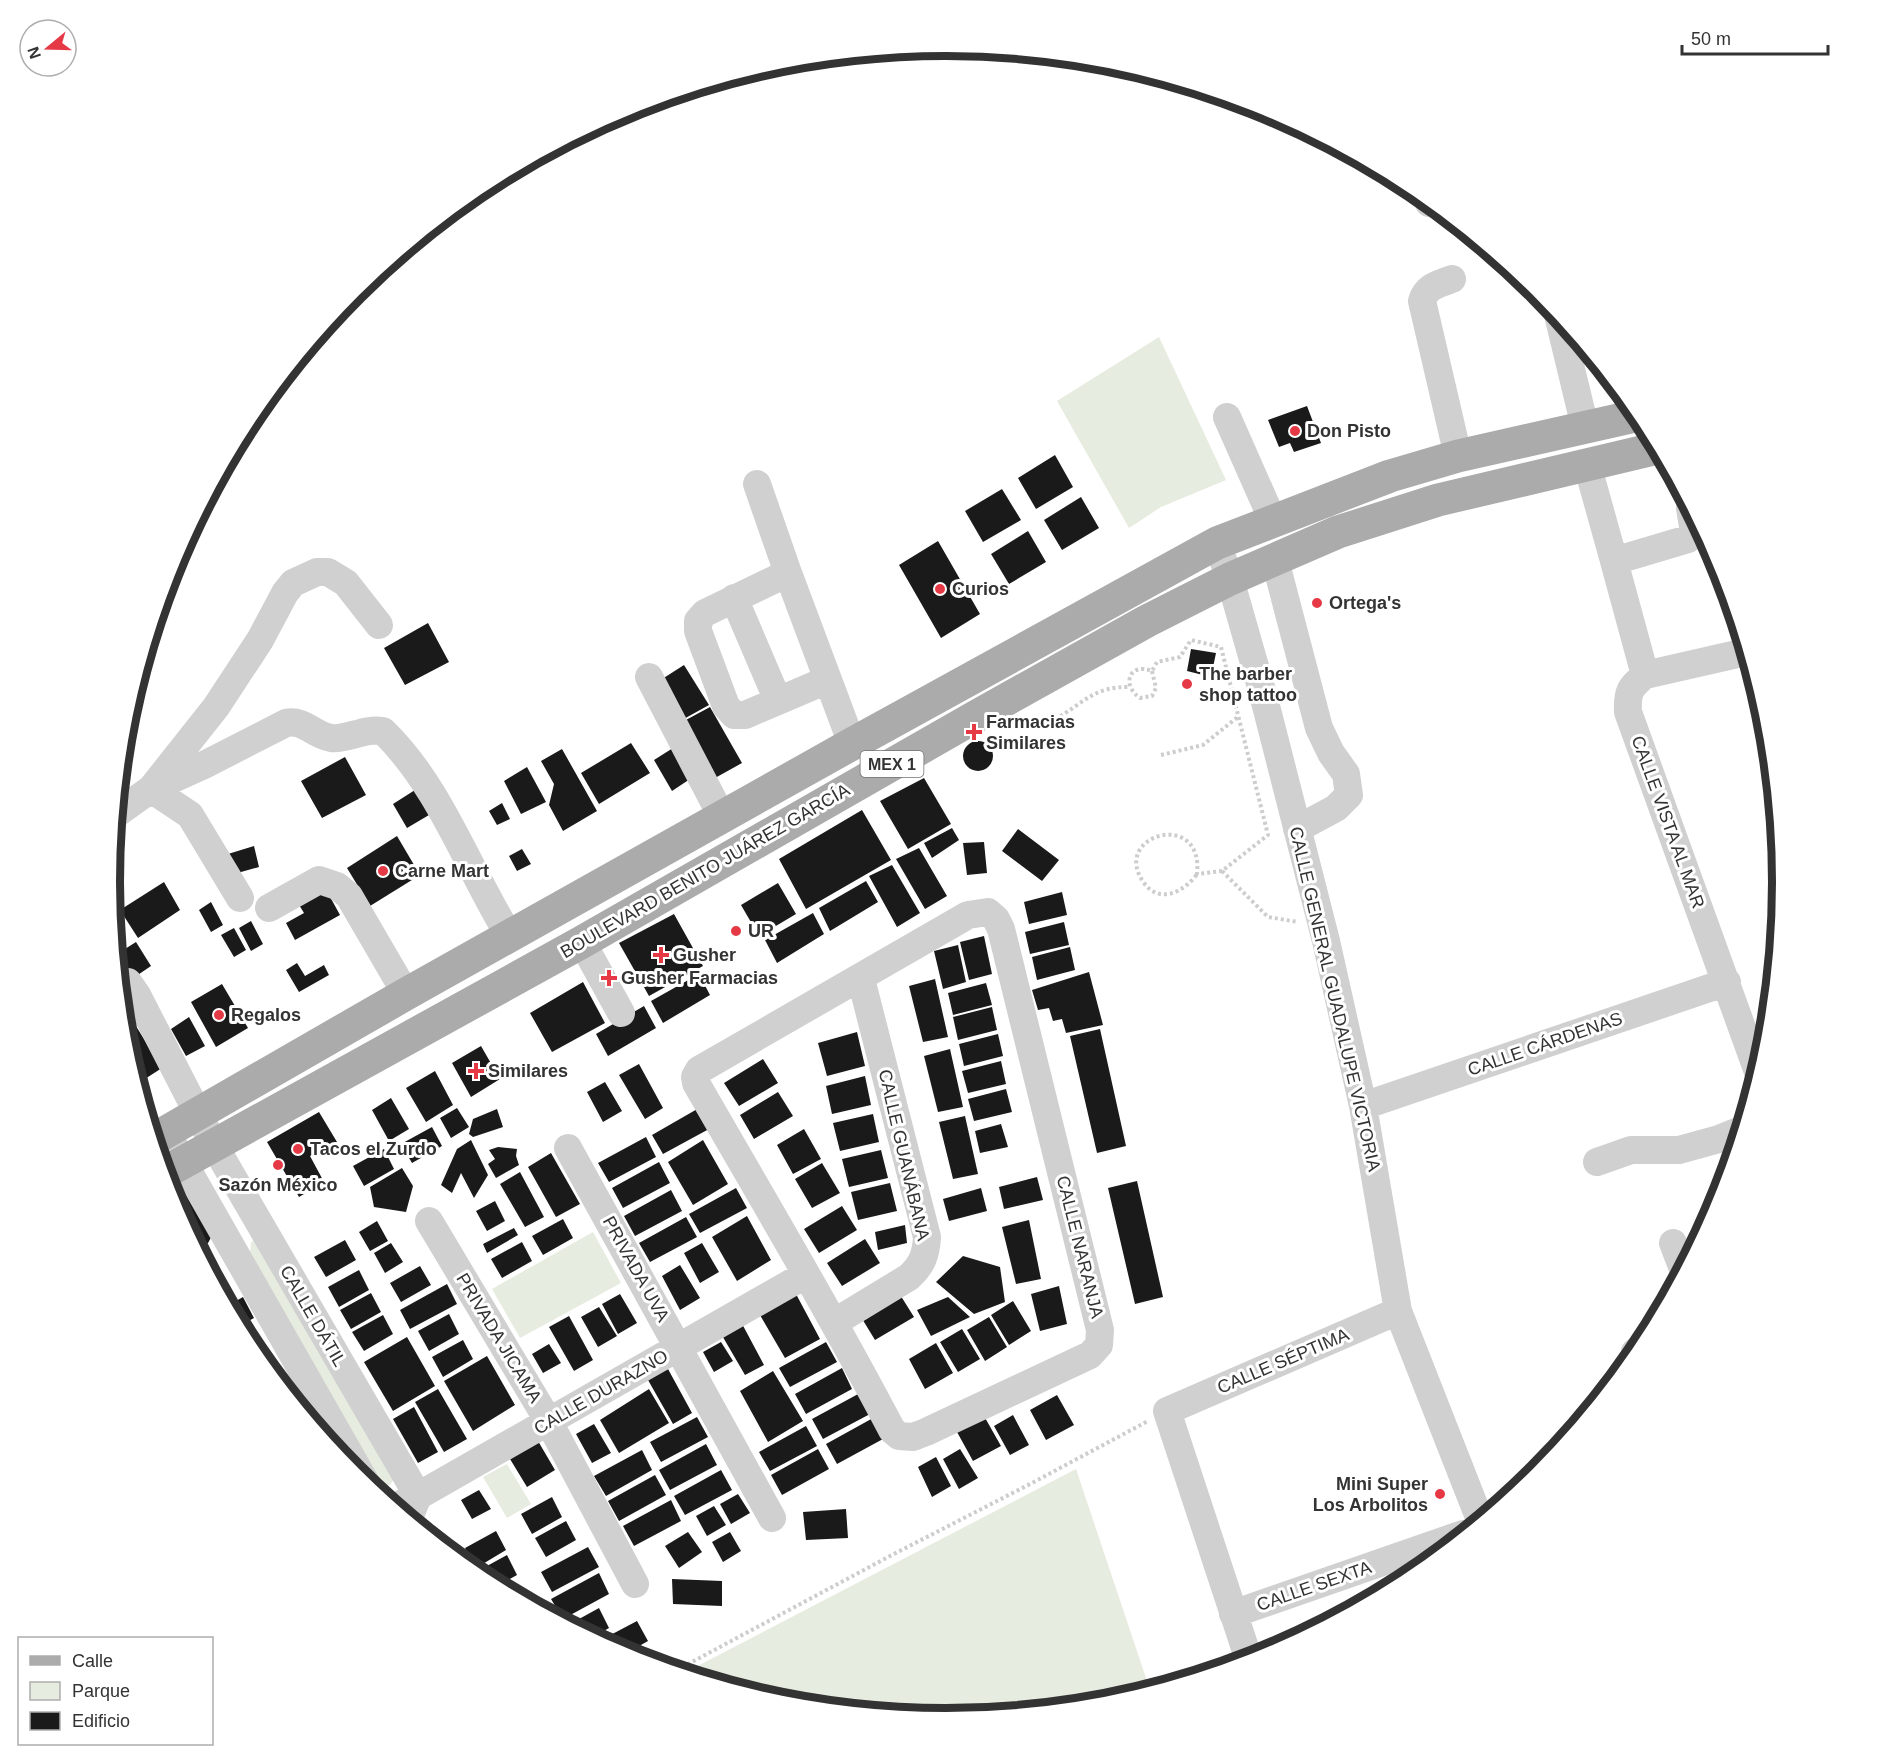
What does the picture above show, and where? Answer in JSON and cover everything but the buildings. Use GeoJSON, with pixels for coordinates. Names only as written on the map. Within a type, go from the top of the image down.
{"type":"FeatureCollection","features":[{"type":"Feature","properties":{"kind":"main road","name":"BOULEVARD BENITO JUÁREZ GARCÍA"},"geometry":{"type":"LineString","coordinates":[[160,1135],[852,744],[1217,543],[1390,476],[1458,456],[1629,417]]}},
{"type":"Feature","properties":{"kind":"main road","name":"BOULEVARD BENITO JUÁREZ GARCÍA"},"geometry":{"type":"LineString","coordinates":[[174,1167],[582,942],[1147,621],[1230,579],[1338,532],[1438,500],[1649,450]]}},
{"type":"Feature","properties":{"kind":"street"},"geometry":{"type":"LineString","coordinates":[[1452,279],[1430,287],[1422,301],[1458,456]]}},
{"type":"Feature","properties":{"kind":"street"},"geometry":{"type":"LineString","coordinates":[[1562,332],[1585,427]]}},
{"type":"Feature","properties":{"kind":"street"},"geometry":{"type":"LineString","coordinates":[[1227,417],[1273,521]]}},
{"type":"Feature","properties":{"kind":"street"},"geometry":{"type":"LineString","coordinates":[[1587,464],[1645,675],[1740,653]]}},
{"type":"Feature","properties":{"kind":"street"},"geometry":{"type":"LineString","coordinates":[[756,484],[852,744]]}},
{"type":"Feature","properties":{"kind":"street"},"geometry":{"type":"LineString","coordinates":[[1614,561],[1688,539],[1694,531]]}},
{"type":"Feature","properties":{"kind":"street","name":"CALLE GENERAL GUADALUPE VICTORIA"},"geometry":{"type":"LineString","coordinates":[[1217,543],[1230,579],[1264,698],[1326,941],[1363,1106],[1398,1311],[1477,1514]]}},
{"type":"Feature","properties":{"kind":"street"},"geometry":{"type":"LineString","coordinates":[[1275,560],[1319,728],[1330,753],[1346,774],[1349,795],[1336,808],[1298,830]]}},
{"type":"Feature","properties":{"kind":"street"},"geometry":{"type":"LineString","coordinates":[[151,789],[216,707],[260,640],[285,593],[293,583],[317,572],[328,572],[346,583],[379,626]]}},
{"type":"Feature","properties":{"kind":"street"},"geometry":{"type":"LineString","coordinates":[[788,573],[700,616],[696,626],[726,706],[729,711],[740,716],[827,680]]}},
{"type":"Feature","properties":{"kind":"street"},"geometry":{"type":"LineString","coordinates":[[734,598],[778,701]]}},
{"type":"Feature","properties":{"kind":"street","name":"CALLE VISTA AL MAR"},"geometry":{"type":"LineString","coordinates":[[1645,675],[1634,683],[1627,696],[1628,712],[1753,1057]]}},
{"type":"Feature","properties":{"kind":"street"},"geometry":{"type":"LineString","coordinates":[[649,677],[722,817]]}},
{"type":"Feature","properties":{"kind":"street"},"geometry":{"type":"LineString","coordinates":[[124,808],[151,789],[286,723],[298,722],[331,738],[363,731],[383,731],[400,748],[424,780],[493,910],[510,937]]}},
{"type":"Feature","properties":{"kind":"street"},"geometry":{"type":"LineString","coordinates":[[151,789],[190,815],[240,898]]}},
{"type":"Feature","properties":{"kind":"street"},"geometry":{"type":"LineString","coordinates":[[269,908],[319,880],[337,886],[349,897],[406,994]]}},
{"type":"Feature","properties":{"kind":"street","name":"CALLE NARANJA"},"geometry":{"type":"LineString","coordinates":[[988,912],[1001,929],[1100,1330],[1099,1345],[1090,1354],[926,1432],[913,1437],[899,1436],[892,1430],[835,1322],[805,1275],[696,1083],[695,1077],[699,1070],[861,979],[968,915],[988,912]]}},
{"type":"Feature","properties":{"kind":"street"},"geometry":{"type":"LineString","coordinates":[[582,942],[621,1013]]}},
{"type":"Feature","properties":{"kind":"street","name":"CALLE GUANÁBANA"},"geometry":{"type":"LineString","coordinates":[[835,1322],[909,1277],[919,1268],[926,1255],[927,1237],[861,979]]}},
{"type":"Feature","properties":{"kind":"street","name":"CALLE DÁTIL"},"geometry":{"type":"LineString","coordinates":[[128,982],[137,995],[214,1145],[264,1231],[408,1507]]}},
{"type":"Feature","properties":{"kind":"street","name":"CALLE CÁRDENAS"},"geometry":{"type":"LineString","coordinates":[[1363,1106],[1727,982]]}},
{"type":"Feature","properties":{"kind":"street"},"geometry":{"type":"LineString","coordinates":[[1596,1162],[1631,1150],[1679,1150],[1732,1133]]}},
{"type":"Feature","properties":{"kind":"street","name":"CALLE DÁTIL"},"geometry":{"type":"LineString","coordinates":[[161,1137],[174,1167],[231,1248],[348,1451]]}},
{"type":"Feature","properties":{"kind":"street","name":"PRIVADA UVA"},"geometry":{"type":"LineString","coordinates":[[568,1148],[772,1518]]}},
{"type":"Feature","properties":{"kind":"street","name":"PRIVADA JICAMA"},"geometry":{"type":"LineString","coordinates":[[429,1221],[549,1422],[635,1584]]}},
{"type":"Feature","properties":{"kind":"street"},"geometry":{"type":"LineString","coordinates":[[231,1248],[264,1231]]}},
{"type":"Feature","properties":{"kind":"street","name":"CALLE DURAZNO"},"geometry":{"type":"LineString","coordinates":[[408,1507],[549,1422],[805,1275]]}},
{"type":"Feature","properties":{"kind":"street","name":"CALLE SÉPTIMA"},"geometry":{"type":"LineString","coordinates":[[1167,1410],[1398,1311]]}},
{"type":"Feature","properties":{"kind":"street"},"geometry":{"type":"LineString","coordinates":[[1167,1410],[1246,1651]]}},
{"type":"Feature","properties":{"kind":"street","name":"CALLE SEXTA"},"geometry":{"type":"LineString","coordinates":[[1233,1614],[1444,1541]]}},
{"type":"Feature","properties":{"kind":"path"},"geometry":{"type":"LineString","coordinates":[[1152,671],[1140,669],[1134,671],[1130,676],[1130,687],[1140,698],[1152,696],[1156,688],[1152,671],[1157,662],[1180,657],[1191,640],[1221,647],[1268,835],[1222,871],[1197,874],[1182,890],[1163,895],[1152,891],[1144,884],[1139,874],[1137,861],[1140,851],[1147,841],[1158,835],[1171,834],[1181,837],[1194,852],[1198,865],[1197,874]]}},
{"type":"Feature","properties":{"kind":"path"},"geometry":{"type":"LineString","coordinates":[[1034,729],[1054,720],[1097,693],[1112,687],[1130,687]]}},
{"type":"Feature","properties":{"kind":"path"},"geometry":{"type":"LineString","coordinates":[[1161,755],[1203,745],[1264,698]]}},
{"type":"Feature","properties":{"kind":"path"},"geometry":{"type":"LineString","coordinates":[[1222,871],[1268,917],[1306,923],[1326,941]]}},
{"type":"Feature","properties":{"kind":"path"},"geometry":{"type":"LineString","coordinates":[[685,1666],[1167,1410]]}},
{"type":"Feature","properties":{"kind":"green space"},"geometry":{"type":"Polygon","coordinates":[[[1159,337],[1226,480],[1161,507],[1129,528],[1057,401],[1159,337]]]}},
{"type":"Feature","properties":{"kind":"green space"},"geometry":{"type":"Polygon","coordinates":[[[593,1232],[621,1283],[520,1338],[492,1289],[593,1232]]]}},
{"type":"Feature","properties":{"kind":"green space"},"geometry":{"type":"Polygon","coordinates":[[[259,1238],[396,1476],[390,1485],[382,1485],[372,1476],[250,1254],[251,1242],[259,1238]]]}},
{"type":"Feature","properties":{"kind":"green space"},"geometry":{"type":"Polygon","coordinates":[[[507,1464],[531,1504],[507,1518],[483,1477],[507,1464]]]}},
{"type":"Feature","properties":{"kind":"green space"},"geometry":{"type":"Polygon","coordinates":[[[1076,1469],[1147,1682],[1107,1692],[1054,1700],[1000,1706],[946,1708],[892,1706],[785,1692],[694,1668],[1076,1469]]]}},
{"type":"Feature","properties":{"kind":"place","name":"Don Pisto"},"geometry":{"type":"Point","coordinates":[1295,431]}},
{"type":"Feature","properties":{"kind":"place","name":"Curios"},"geometry":{"type":"Point","coordinates":[940,589]}},
{"type":"Feature","properties":{"kind":"place","name":"Ortega's"},"geometry":{"type":"Point","coordinates":[1317,603]}},
{"type":"Feature","properties":{"kind":"place","name":"The barber shop tattoo"},"geometry":{"type":"Point","coordinates":[1187,684]}},
{"type":"Feature","properties":{"kind":"place","name":"Farmacias Similares"},"geometry":{"type":"Point","coordinates":[974,732]}},
{"type":"Feature","properties":{"kind":"place","name":"Carne Mart"},"geometry":{"type":"Point","coordinates":[383,871]}},
{"type":"Feature","properties":{"kind":"place","name":"UR"},"geometry":{"type":"Point","coordinates":[736,931]}},
{"type":"Feature","properties":{"kind":"place","name":"Gusher"},"geometry":{"type":"Point","coordinates":[661,955]}},
{"type":"Feature","properties":{"kind":"place","name":"Gusher Farmacias"},"geometry":{"type":"Point","coordinates":[609,978]}},
{"type":"Feature","properties":{"kind":"place","name":"Regalos"},"geometry":{"type":"Point","coordinates":[219,1015]}},
{"type":"Feature","properties":{"kind":"place","name":"Similares"},"geometry":{"type":"Point","coordinates":[476,1071]}},
{"type":"Feature","properties":{"kind":"place","name":"Tacos el Zurdo"},"geometry":{"type":"Point","coordinates":[298,1149]}},
{"type":"Feature","properties":{"kind":"place","name":"Sazón México"},"geometry":{"type":"Point","coordinates":[278,1165]}},
{"type":"Feature","properties":{"kind":"place","name":"Mini Super Los Arbolitos"},"geometry":{"type":"Point","coordinates":[1440,1494]}}]}
